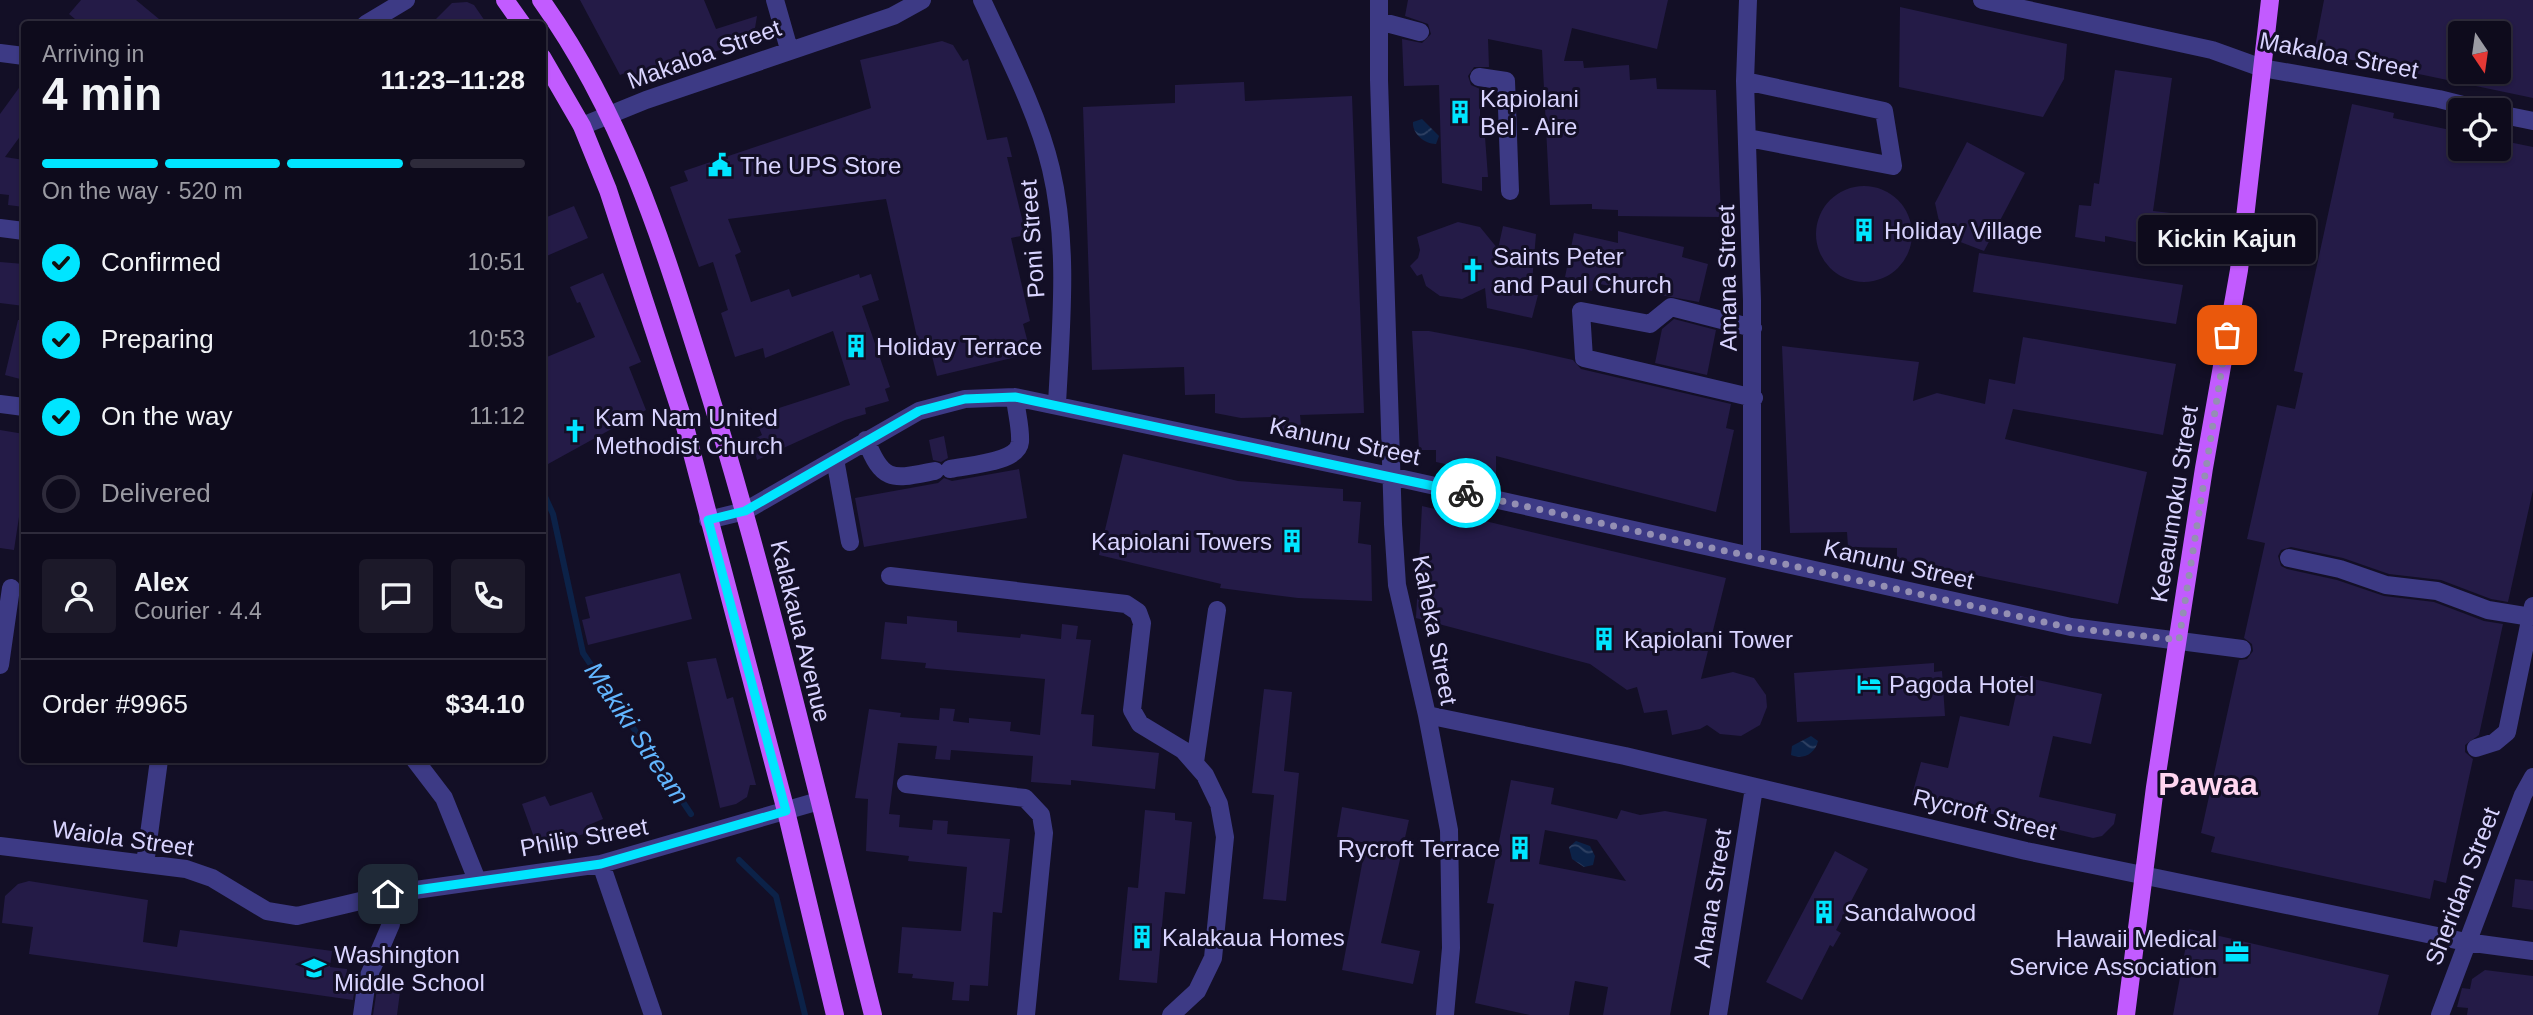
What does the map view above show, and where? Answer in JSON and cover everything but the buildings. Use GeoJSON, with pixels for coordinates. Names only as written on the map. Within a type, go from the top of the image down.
{"type":"FeatureCollection","features":[{"type":"Feature","properties":{"kind":"main road"},"geometry":{"type":"LineString","coordinates":[[505,0],[520,21]]}},
{"type":"Feature","properties":{"kind":"main road","name":"Kalakaua Avenue"},"geometry":{"type":"LineString","coordinates":[[541,0],[564,32],[611,114],[628,152],[690,332],[745,511],[873,1015]]}},
{"type":"Feature","properties":{"kind":"main road","name":"Keeaumoku Street"},"geometry":{"type":"LineString","coordinates":[[2126,1015],[2206,455],[2239,270],[2270,0]]}},
{"type":"Feature","properties":{"kind":"main road"},"geometry":{"type":"LineString","coordinates":[[546,64],[582,126],[617,215],[664,356],[786,811],[835,1015]]}},
{"type":"Feature","properties":{"kind":"street"},"geometry":{"type":"LineString","coordinates":[[371,21],[406,0]]}},
{"type":"Feature","properties":{"kind":"street"},"geometry":{"type":"LineString","coordinates":[[775,0],[789,49]]}},
{"type":"Feature","properties":{"kind":"street","name":"Makaloa Street"},"geometry":{"type":"LineString","coordinates":[[582,126],[789,49],[893,16],[922,0]]}},
{"type":"Feature","properties":{"kind":"street","name":"Poni Street"},"geometry":{"type":"LineString","coordinates":[[982,0],[1051,167],[1059,217],[1063,281],[1057,404]]}},
{"type":"Feature","properties":{"kind":"street","name":"Kaheka Street"},"geometry":{"type":"LineString","coordinates":[[1379,0],[1390,476],[1397,585],[1443,792],[1451,861],[1451,948],[1445,1015]]}},
{"type":"Feature","properties":{"kind":"street","name":"Amana Street"},"geometry":{"type":"LineString","coordinates":[[1748,0],[1745,81],[1754,398],[1752,555]]}},
{"type":"Feature","properties":{"kind":"street","name":"Makaloa Street"},"geometry":{"type":"LineString","coordinates":[[1982,0],[2212,50],[2262,68],[2448,101]]}},
{"type":"Feature","properties":{"kind":"street"},"geometry":{"type":"LineString","coordinates":[[1379,21],[1420,32]]}},
{"type":"Feature","properties":{"kind":"street"},"geometry":{"type":"LineString","coordinates":[[0,53],[21,56]]}},
{"type":"Feature","properties":{"kind":"street"},"geometry":{"type":"LineString","coordinates":[[1479,77],[1506,81],[1510,191]]}},
{"type":"Feature","properties":{"kind":"street"},"geometry":{"type":"LineString","coordinates":[[1745,81],[1884,111],[1893,166],[1748,138]]}},
{"type":"Feature","properties":{"kind":"street"},"geometry":{"type":"LineString","coordinates":[[2511,116],[2533,121]]}},
{"type":"Feature","properties":{"kind":"street"},"geometry":{"type":"LineString","coordinates":[[0,228],[21,231]]}},
{"type":"Feature","properties":{"kind":"street"},"geometry":{"type":"LineString","coordinates":[[1752,328],[1671,307],[1650,324],[1581,311],[1584,358],[1754,398]]}},
{"type":"Feature","properties":{"kind":"street"},"geometry":{"type":"LineString","coordinates":[[866,440],[875,463],[885,475],[898,478],[1007,458],[1017,452],[1020,443],[1015,397]]}},
{"type":"Feature","properties":{"kind":"street","name":"Kanunu Street"},"geometry":{"type":"LineString","coordinates":[[708,520],[745,511],[919,411],[965,399],[1015,397],[1752,555],[2071,628],[2242,649]]}},
{"type":"Feature","properties":{"kind":"street"},"geometry":{"type":"LineString","coordinates":[[0,404],[21,407]]}},
{"type":"Feature","properties":{"kind":"street"},"geometry":{"type":"LineString","coordinates":[[835,459],[850,542]]}},
{"type":"Feature","properties":{"kind":"street"},"geometry":{"type":"LineString","coordinates":[[2289,558],[2340,569],[2386,585],[2437,591],[2488,610],[2532,611],[2507,732],[2495,742],[2476,748]]}},
{"type":"Feature","properties":{"kind":"street"},"geometry":{"type":"LineString","coordinates":[[890,576],[1133,607],[1142,623],[1132,710],[1140,724],[1168,740],[1195,762],[1219,804],[1225,837],[1213,958],[1197,991],[1171,1015]]}},
{"type":"Feature","properties":{"kind":"street"},"geometry":{"type":"LineString","coordinates":[[0,664],[12,588]]}},
{"type":"Feature","properties":{"kind":"street"},"geometry":{"type":"LineString","coordinates":[[1195,762],[1217,610]]}},
{"type":"Feature","properties":{"kind":"street","name":"Rycroft Street"},"geometry":{"type":"LineString","coordinates":[[1427,715],[1625,756],[1754,788],[2144,875],[2466,942],[2533,951]]}},
{"type":"Feature","properties":{"kind":"street"},"geometry":{"type":"LineString","coordinates":[[145,864],[159,763]]}},
{"type":"Feature","properties":{"kind":"street"},"geometry":{"type":"LineString","coordinates":[[417,763],[444,798],[477,880]]}},
{"type":"Feature","properties":{"kind":"street","name":"Sheridan Street"},"geometry":{"type":"LineString","coordinates":[[2440,1015],[2466,942],[2533,777]]}},
{"type":"Feature","properties":{"kind":"street"},"geometry":{"type":"LineString","coordinates":[[906,784],[1025,798],[1041,815],[1044,833],[1026,1015]]}},
{"type":"Feature","properties":{"kind":"street","name":"Ahana Street"},"geometry":{"type":"LineString","coordinates":[[1722,1014],[1754,788]]}},
{"type":"Feature","properties":{"kind":"street","name":"Philip Street"},"geometry":{"type":"LineString","coordinates":[[477,880],[601,864],[819,801]]}},
{"type":"Feature","properties":{"kind":"street","name":"Waiola Street"},"geometry":{"type":"LineString","coordinates":[[0,846],[145,864],[206,875],[267,911],[286,917],[388,894],[477,880]]}},
{"type":"Feature","properties":{"kind":"street"},"geometry":{"type":"LineString","coordinates":[[601,864],[653,1015]]}},
{"type":"Feature","properties":{"kind":"street"},"geometry":{"type":"LineString","coordinates":[[362,1015],[367,980],[391,924],[388,894]]}},
{"type":"Feature","properties":{"kind":"water"},"geometry":{"type":"Polygon","coordinates":[[[1422,119],[1439,136],[1436,144],[1423,140],[1414,130],[1413,122],[1422,119]]]}},
{"type":"Feature","properties":{"kind":"water"},"geometry":{"type":"Polygon","coordinates":[[[1811,736],[1818,741],[1811,752],[1800,757],[1791,755],[1792,746],[1811,736]]]}},
{"type":"Feature","properties":{"kind":"water"},"geometry":{"type":"Polygon","coordinates":[[[1576,841],[1590,846],[1595,856],[1593,865],[1584,867],[1572,859],[1569,847],[1576,841]]]}},
{"type":"Feature","properties":{"kind":"waterway","name":"Makiki Stream"},"geometry":{"type":"LineString","coordinates":[[546,499],[553,514],[583,653],[691,814]]}},
{"type":"Feature","properties":{"kind":"waterway","name":"Makiki Stream"},"geometry":{"type":"LineString","coordinates":[[739,860],[776,896],[805,1015]]}},
{"type":"Feature","properties":{"kind":"way so far"},"geometry":{"type":"LineString","coordinates":[[1466,493],[2071,628],[2179,640],[2227,335]]}},
{"type":"Feature","properties":{"kind":"place","name":"Kapiolani Bel - Aire"},"geometry":{"type":"Point","coordinates":[1460,112]}},
{"type":"Feature","properties":{"kind":"place","name":"The UPS Store"},"geometry":{"type":"Point","coordinates":[720,165]}},
{"type":"Feature","properties":{"kind":"place","name":"Holiday Village"},"geometry":{"type":"Point","coordinates":[1864,230]}},
{"type":"Feature","properties":{"kind":"place","name":"Saints Peter and Paul Church"},"geometry":{"type":"Point","coordinates":[1473,270]}},
{"type":"Feature","properties":{"kind":"place","name":"Kickin Kajun"},"geometry":{"type":"Point","coordinates":[2227,335]}},
{"type":"Feature","properties":{"kind":"place","name":"Holiday Terrace"},"geometry":{"type":"Point","coordinates":[856,346]}},
{"type":"Feature","properties":{"kind":"place","name":"Kam Nam United Methodist Church"},"geometry":{"type":"Point","coordinates":[575,431]}},
{"type":"Feature","properties":{"kind":"place","name":"Kapiolani Towers"},"geometry":{"type":"Point","coordinates":[1292,541]}},
{"type":"Feature","properties":{"kind":"place","name":"Kapiolani Tower"},"geometry":{"type":"Point","coordinates":[1604,639]}},
{"type":"Feature","properties":{"kind":"place","name":"Pagoda Hotel"},"geometry":{"type":"Point","coordinates":[1869,684]}},
{"type":"Feature","properties":{"kind":"place","name":"Rycroft Terrace"},"geometry":{"type":"Point","coordinates":[1520,848]}},
{"type":"Feature","properties":{"kind":"place","name":"Sandalwood"},"geometry":{"type":"Point","coordinates":[1824,912]}},
{"type":"Feature","properties":{"kind":"place","name":"Kalakaua Homes"},"geometry":{"type":"Point","coordinates":[1142,937]}},
{"type":"Feature","properties":{"kind":"place","name":"Hawaii Medical Service Association"},"geometry":{"type":"Point","coordinates":[2237,952]}},
{"type":"Feature","properties":{"kind":"place","name":"Washington Middle School"},"geometry":{"type":"Point","coordinates":[314,968]}},
{"type":"Feature","properties":{"kind":"district","name":"Pawaa"},"geometry":{"type":"Point","coordinates":[2208,784]}},
{"type":"Feature","properties":{"kind":"route"},"geometry":{"type":"LineString","coordinates":[[388,894],[601,864],[693,840],[786,811],[708,520],[745,511],[919,411],[965,399],[1015,397],[1466,493]]}}]}
